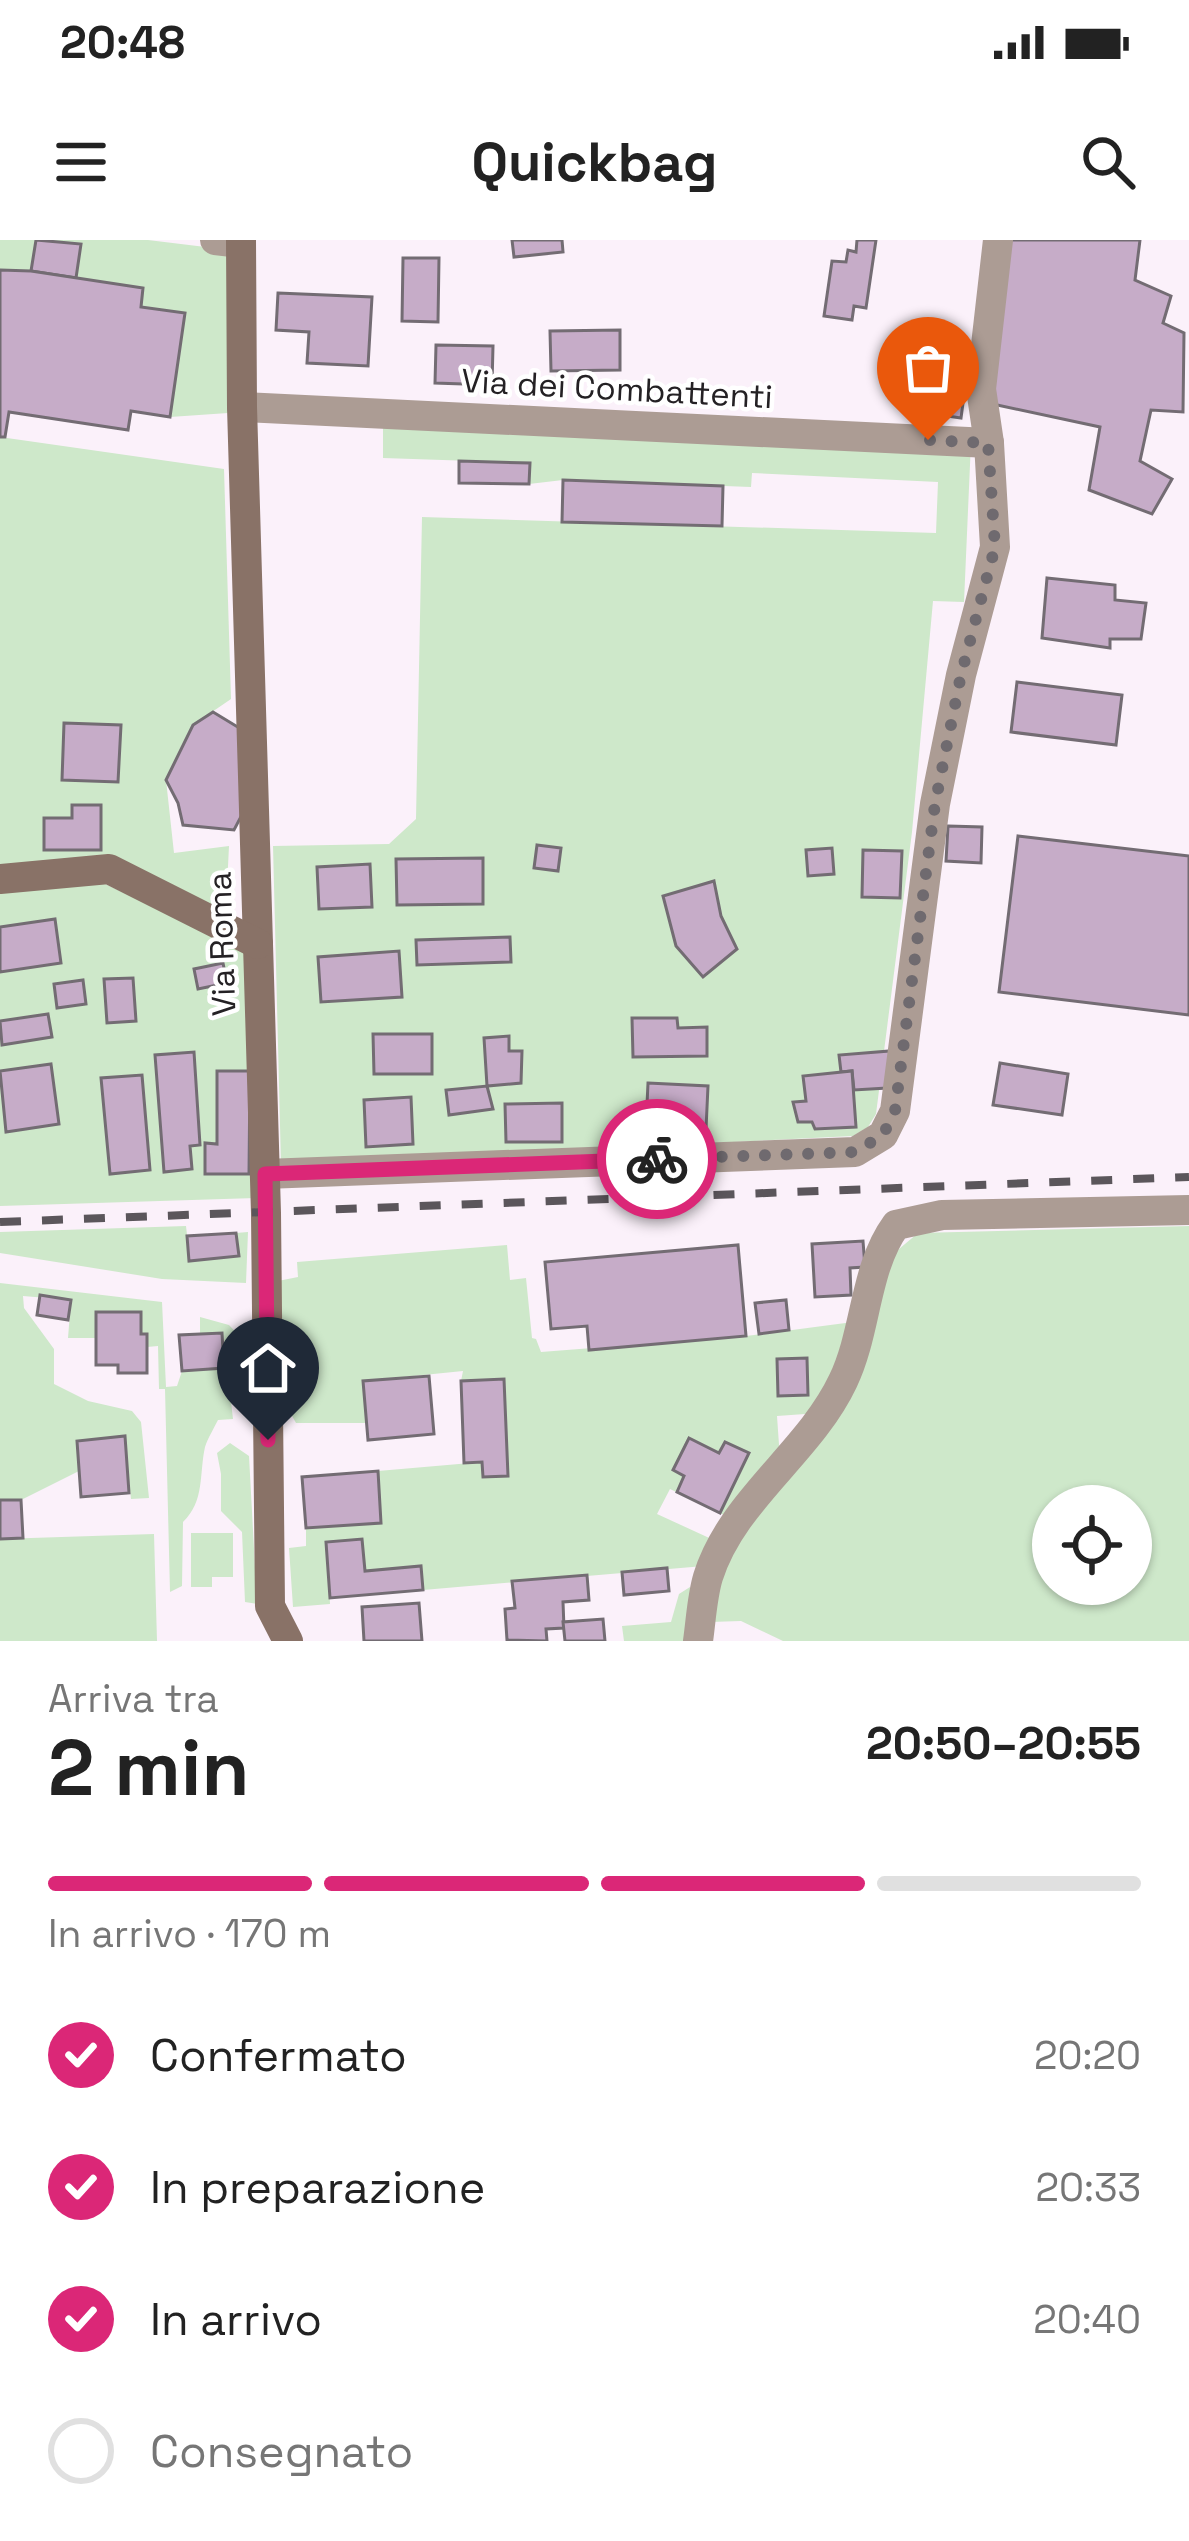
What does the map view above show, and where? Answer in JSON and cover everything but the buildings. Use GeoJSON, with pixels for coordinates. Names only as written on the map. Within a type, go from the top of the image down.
{"type":"FeatureCollection","features":[{"type":"Feature","properties":{"kind":"street"},"geometry":{"type":"LineString","coordinates":[[265,1174],[855,1152],[883,1135],[895,1111],[935,804],[961,675],[995,547],[981,389],[998,240]]}},
{"type":"Feature","properties":{"kind":"street","name":"Via Roma"},"geometry":{"type":"LineString","coordinates":[[232,241],[242,407],[265,1174],[270,1606],[280,1639]]}},
{"type":"Feature","properties":{"kind":"street","name":"Via dei Combattenti"},"geometry":{"type":"LineString","coordinates":[[242,407],[988,443]]}},
{"type":"Feature","properties":{"kind":"street"},"geometry":{"type":"LineString","coordinates":[[0,879],[109,869],[258,944]]}},
{"type":"Feature","properties":{"kind":"street"},"geometry":{"type":"LineString","coordinates":[[698,1641],[708,1577],[723,1546],[757,1495],[812,1432],[842,1384],[861,1336],[883,1243],[896,1225],[942,1215],[1189,1210]]}},
{"type":"Feature","properties":{"kind":"green space"},"geometry":{"type":"Polygon","coordinates":[[[0,240],[148,240],[230,250],[228,413],[170,417],[184,313],[141,307],[143,288],[0,270],[0,240]]]}},
{"type":"Feature","properties":{"kind":"green space"},"geometry":{"type":"Polygon","coordinates":[[[383,414],[971,442],[964,602],[933,601],[912,832],[876,1114],[868,1127],[853,1136],[281,1165],[273,846],[389,844],[416,819],[422,517],[936,533],[938,482],[752,473],[751,487],[563,480],[529,484],[529,463],[383,458],[383,414]]]}},
{"type":"Feature","properties":{"kind":"green space"},"geometry":{"type":"Polygon","coordinates":[[[0,437],[224,469],[231,699],[193,725],[166,780],[174,853],[229,846],[225,927],[109,869],[0,879],[0,437]]]}},
{"type":"Feature","properties":{"kind":"green space"},"geometry":{"type":"Polygon","coordinates":[[[103,883],[253,953],[260,1198],[0,1206],[0,892],[103,883]]]}},
{"type":"Feature","properties":{"kind":"green space"},"geometry":{"type":"Polygon","coordinates":[[[186,1226],[190,1261],[238,1256],[236,1233],[248,1232],[246,1283],[162,1279],[0,1253],[0,1232],[186,1226]]]}},
{"type":"Feature","properties":{"kind":"green space"},"geometry":{"type":"Polygon","coordinates":[[[1189,1226],[1189,1641],[783,1641],[741,1621],[710,1622],[712,1578],[836,1411],[886,1260],[918,1233],[1189,1226]]]}},
{"type":"Feature","properties":{"kind":"green space"},"geometry":{"type":"Polygon","coordinates":[[[507,1245],[510,1280],[526,1278],[532,1338],[541,1352],[746,1336],[853,1322],[819,1413],[777,1416],[780,1459],[730,1518],[670,1489],[657,1514],[718,1542],[704,1566],[423,1590],[421,1566],[365,1571],[362,1539],[327,1542],[330,1604],[293,1607],[289,1548],[306,1546],[306,1528],[381,1522],[378,1471],[482,1462],[483,1477],[508,1476],[504,1380],[461,1381],[463,1371],[364,1381],[366,1423],[296,1423],[291,1414],[279,1411],[278,1281],[298,1277],[297,1262],[507,1245]]]}},
{"type":"Feature","properties":{"kind":"green space"},"geometry":{"type":"Polygon","coordinates":[[[0,1283],[162,1302],[166,1387],[177,1386],[182,1371],[224,1368],[222,1333],[200,1334],[200,1317],[229,1325],[246,1343],[248,1381],[229,1384],[233,1419],[218,1420],[209,1437],[198,1496],[183,1522],[182,1586],[170,1592],[165,1389],[159,1389],[158,1346],[147,1347],[140,1312],[97,1312],[96,1338],[68,1338],[71,1300],[23,1296],[24,1308],[54,1349],[54,1384],[88,1401],[132,1411],[141,1422],[149,1498],[131,1499],[124,1436],[77,1441],[79,1471],[21,1500],[0,1500],[0,1283]]]}},
{"type":"Feature","properties":{"kind":"green space"},"geometry":{"type":"Polygon","coordinates":[[[230,1443],[249,1456],[257,1604],[245,1602],[242,1532],[221,1511],[217,1453],[230,1443]]]}},
{"type":"Feature","properties":{"kind":"green space"},"geometry":{"type":"Polygon","coordinates":[[[191,1533],[233,1533],[233,1577],[212,1577],[212,1587],[191,1587],[191,1533]]]}},
{"type":"Feature","properties":{"kind":"green space"},"geometry":{"type":"Polygon","coordinates":[[[154,1534],[157,1641],[0,1641],[0,1539],[154,1534]]]}},
{"type":"Feature","properties":{"kind":"green space"},"geometry":{"type":"Polygon","coordinates":[[[690,1587],[695,1641],[624,1641],[622,1626],[671,1622],[679,1594],[690,1587]]]}},
{"type":"Feature","properties":{"kind":"railway"},"geometry":{"type":"LineString","coordinates":[[0,1222],[1189,1177]]}},
{"type":"Feature","properties":{"kind":"way so far"},"geometry":{"type":"LineString","coordinates":[[657,1159],[855,1152],[883,1135],[895,1111],[935,804],[974,619],[995,547],[988,443],[928,440]]}},
{"type":"Feature","properties":{"kind":"route"},"geometry":{"type":"LineString","coordinates":[[268,1440],[265,1174],[657,1159]]}}]}
